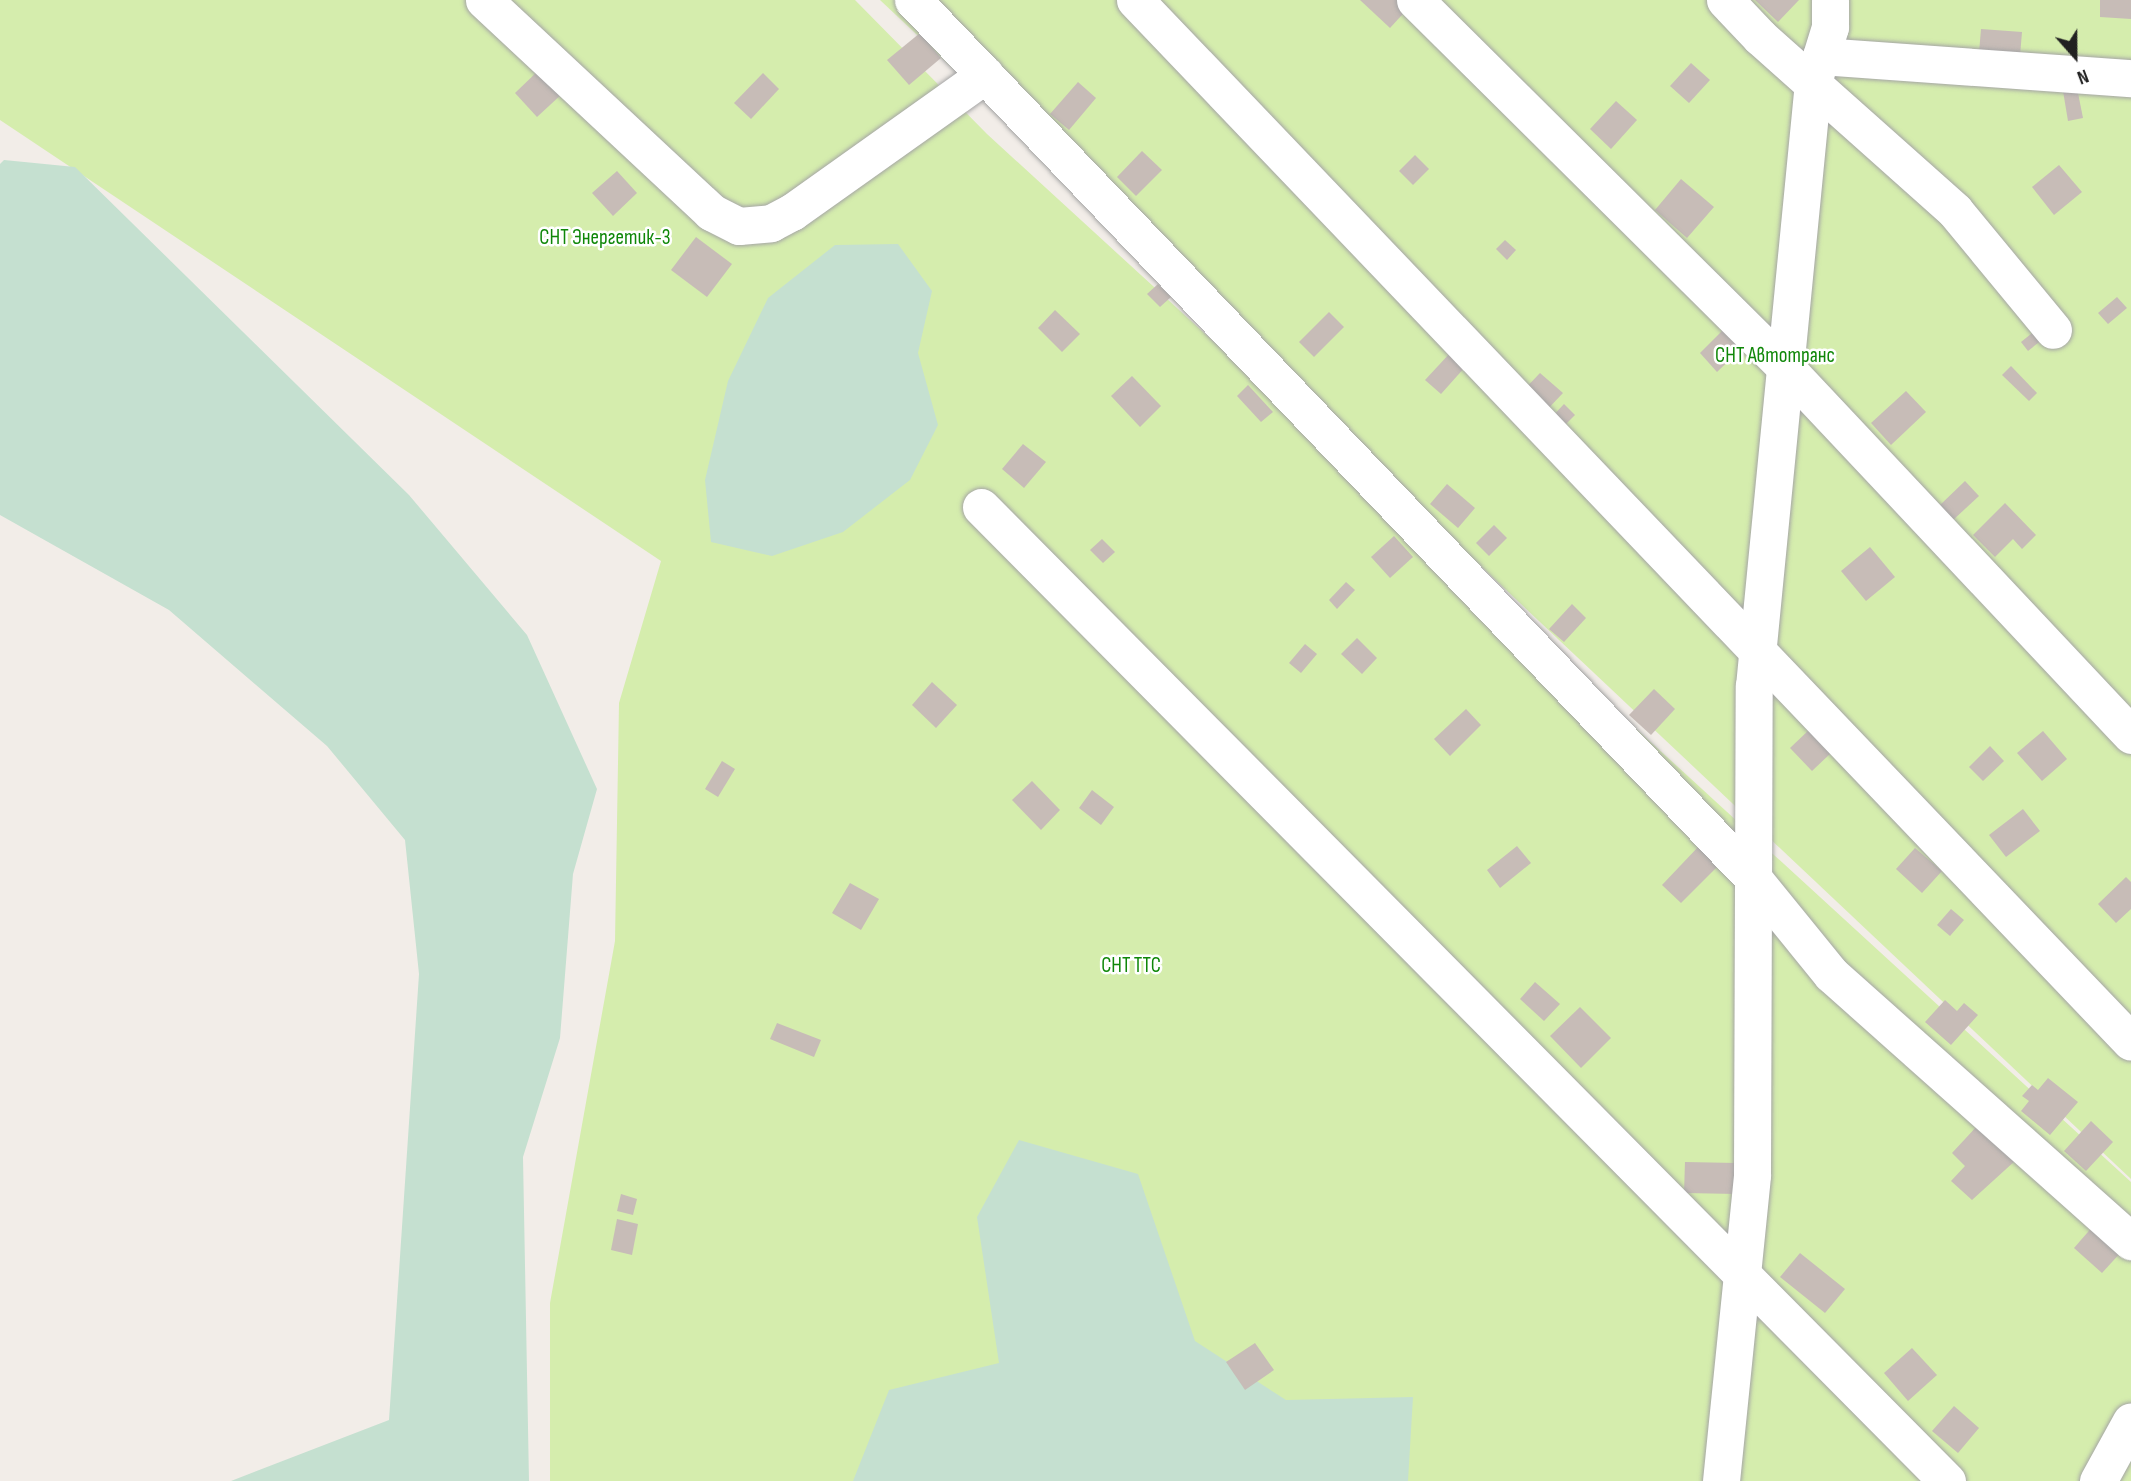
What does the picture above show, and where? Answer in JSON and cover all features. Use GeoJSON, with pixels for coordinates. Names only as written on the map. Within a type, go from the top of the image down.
{"type":"FeatureCollection","features":[{"type":"Feature","properties":{"kind":"lane"},"geometry":{"type":"LineString","coordinates":[[484,0],[711,212],[739,226],[771,223],[792,212],[985,75]]}},
{"type":"Feature","properties":{"kind":"lane"},"geometry":{"type":"LineString","coordinates":[[913,0],[1753,878],[1832,974],[2131,1241]]}},
{"type":"Feature","properties":{"kind":"lane"},"geometry":{"type":"LineString","coordinates":[[1135,0],[2131,1042]]}},
{"type":"Feature","properties":{"kind":"lane"},"geometry":{"type":"LineString","coordinates":[[1415,0],[1785,367],[2131,734]]}},
{"type":"Feature","properties":{"kind":"lane"},"geometry":{"type":"LineString","coordinates":[[1725,0],[1760,37],[1817,69],[1955,211],[2053,330]]}},
{"type":"Feature","properties":{"kind":"lane"},"geometry":{"type":"LineString","coordinates":[[1721,1481],[1752,1175],[1757,651],[1817,69],[1829,27],[1830,0]]}},
{"type":"Feature","properties":{"kind":"lane"},"geometry":{"type":"LineString","coordinates":[[1817,69],[2131,78]]}},
{"type":"Feature","properties":{"kind":"lane"},"geometry":{"type":"LineString","coordinates":[[981,507],[1947,1481]]}},
{"type":"Feature","properties":{"kind":"lane"},"geometry":{"type":"LineString","coordinates":[[2098,1481],[2131,1421]]}},
{"type":"Feature","properties":{"kind":"green space","name":"СНТ ТТС"},"geometry":{"type":"Polygon","coordinates":[[[0,0],[855,0],[987,134],[2131,1182],[2131,1481],[550,1481],[550,1303],[615,941],[619,703],[661,561],[0,120],[0,0]]]}},
{"type":"Feature","properties":{"kind":"green space","name":"СНТ Автотранс"},"geometry":{"type":"Polygon","coordinates":[[[880,0],[2131,0],[2131,1179],[880,0]]]}},
{"type":"Feature","properties":{"kind":"green space"},"geometry":{"type":"Polygon","coordinates":[[[4,160],[75,167],[409,495],[527,635],[597,789],[573,874],[560,1038],[523,1157],[529,1481],[231,1481],[389,1420],[419,974],[405,840],[327,746],[169,610],[0,515],[0,164],[4,160]]]}},
{"type":"Feature","properties":{"kind":"green space"},"geometry":{"type":"Polygon","coordinates":[[[898,244],[932,291],[918,353],[938,425],[910,480],[843,532],[772,556],[711,542],[705,480],[728,381],[768,298],[835,245],[898,244]]]}},
{"type":"Feature","properties":{"kind":"green space"},"geometry":{"type":"Polygon","coordinates":[[[1019,1140],[1138,1174],[1195,1341],[1286,1400],[1413,1397],[1408,1481],[853,1481],[889,1390],[999,1363],[977,1217],[1019,1140]]]}},
{"type":"Feature","properties":{"kind":"building"},"geometry":{"type":"Polygon","coordinates":[[[1360,0],[1407,0],[1412,4],[1390,28],[1360,0]]]}},
{"type":"Feature","properties":{"kind":"building"},"geometry":{"type":"Polygon","coordinates":[[[1755,0],[1799,0],[1778,22],[1755,0]]]}},
{"type":"Feature","properties":{"kind":"building"},"geometry":{"type":"Polygon","coordinates":[[[2100,0],[2131,0],[2131,19],[2100,17],[2100,0]]]}},
{"type":"Feature","properties":{"kind":"building"},"geometry":{"type":"Polygon","coordinates":[[[1981,29],[2022,32],[2020,56],[1979,53],[1981,29]]]}},
{"type":"Feature","properties":{"kind":"building"},"geometry":{"type":"Polygon","coordinates":[[[920,33],[941,58],[909,85],[887,60],[920,33]]]}},
{"type":"Feature","properties":{"kind":"building"},"geometry":{"type":"Polygon","coordinates":[[[1691,63],[1710,80],[1689,103],[1670,86],[1691,63]]]}},
{"type":"Feature","properties":{"kind":"building"},"geometry":{"type":"Polygon","coordinates":[[[540,69],[563,93],[537,117],[515,93],[540,69]]]}},
{"type":"Feature","properties":{"kind":"building"},"geometry":{"type":"Polygon","coordinates":[[[763,73],[779,89],[751,119],[734,103],[763,73]]]}},
{"type":"Feature","properties":{"kind":"building"},"geometry":{"type":"Polygon","coordinates":[[[1078,82],[1096,98],[1069,130],[1050,114],[1078,82]]]}},
{"type":"Feature","properties":{"kind":"building"},"geometry":{"type":"Polygon","coordinates":[[[2077,88],[2083,118],[2068,121],[2063,91],[2077,88]]]}},
{"type":"Feature","properties":{"kind":"building"},"geometry":{"type":"Polygon","coordinates":[[[1616,101],[1637,120],[1611,149],[1590,129],[1616,101]]]}},
{"type":"Feature","properties":{"kind":"building"},"geometry":{"type":"Polygon","coordinates":[[[1142,151],[1162,170],[1136,196],[1117,177],[1142,151]]]}},
{"type":"Feature","properties":{"kind":"building"},"geometry":{"type":"Polygon","coordinates":[[[1415,155],[1429,169],[1413,185],[1399,171],[1415,155]]]}},
{"type":"Feature","properties":{"kind":"building"},"geometry":{"type":"Polygon","coordinates":[[[2059,165],[2082,192],[2054,215],[2032,187],[2059,165]]]}},
{"type":"Feature","properties":{"kind":"building"},"geometry":{"type":"Polygon","coordinates":[[[617,171],[637,193],[613,216],[592,193],[617,171]]]}},
{"type":"Feature","properties":{"kind":"building"},"geometry":{"type":"Polygon","coordinates":[[[1681,179],[1714,207],[1687,238],[1655,210],[1681,179]]]}},
{"type":"Feature","properties":{"kind":"building"},"geometry":{"type":"Polygon","coordinates":[[[696,237],[732,264],[707,297],[671,270],[696,237]]]}},
{"type":"Feature","properties":{"kind":"building"},"geometry":{"type":"Polygon","coordinates":[[[1505,240],[1516,250],[1507,260],[1496,249],[1505,240]]]}},
{"type":"Feature","properties":{"kind":"building"},"geometry":{"type":"Polygon","coordinates":[[[1158,284],[1171,297],[1160,307],[1147,294],[1158,284]]]}},
{"type":"Feature","properties":{"kind":"building"},"geometry":{"type":"Polygon","coordinates":[[[2117,297],[2127,308],[2108,324],[2098,313],[2117,297]]]}},
{"type":"Feature","properties":{"kind":"building"},"geometry":{"type":"Polygon","coordinates":[[[1055,310],[1080,334],[1062,352],[1038,328],[1055,310]]]}},
{"type":"Feature","properties":{"kind":"building"},"geometry":{"type":"Polygon","coordinates":[[[1329,312],[1344,327],[1314,357],[1299,342],[1329,312]]]}},
{"type":"Feature","properties":{"kind":"building"},"geometry":{"type":"Polygon","coordinates":[[[1724,329],[1742,348],[1717,372],[1700,353],[1724,329]]]}},
{"type":"Feature","properties":{"kind":"building"},"geometry":{"type":"Polygon","coordinates":[[[2037,329],[2044,338],[2028,351],[2021,342],[2037,329]]]}},
{"type":"Feature","properties":{"kind":"building"},"geometry":{"type":"Polygon","coordinates":[[[1451,352],[1466,366],[1441,394],[1425,380],[1451,352]]]}},
{"type":"Feature","properties":{"kind":"building"},"geometry":{"type":"Polygon","coordinates":[[[2011,366],[2037,393],[2029,401],[2002,375],[2011,366]]]}},
{"type":"Feature","properties":{"kind":"building"},"geometry":{"type":"Polygon","coordinates":[[[1540,373],[1563,393],[1543,414],[1521,393],[1540,373]]]}},
{"type":"Feature","properties":{"kind":"building"},"geometry":{"type":"Polygon","coordinates":[[[1132,376],[1161,406],[1140,427],[1111,396],[1132,376]]]}},
{"type":"Feature","properties":{"kind":"building"},"geometry":{"type":"Polygon","coordinates":[[[1248,385],[1273,412],[1261,422],[1237,396],[1248,385]]]}},
{"type":"Feature","properties":{"kind":"building"},"geometry":{"type":"Polygon","coordinates":[[[1906,391],[1926,412],[1891,445],[1871,423],[1906,391]]]}},
{"type":"Feature","properties":{"kind":"building"},"geometry":{"type":"Polygon","coordinates":[[[1564,404],[1575,415],[1560,430],[1550,419],[1564,404]]]}},
{"type":"Feature","properties":{"kind":"building"},"geometry":{"type":"Polygon","coordinates":[[[1023,444],[1046,462],[1024,488],[1002,469],[1023,444]]]}},
{"type":"Feature","properties":{"kind":"building"},"geometry":{"type":"Polygon","coordinates":[[[1965,481],[1979,496],[1952,521],[1939,506],[1965,481]]]}},
{"type":"Feature","properties":{"kind":"building"},"geometry":{"type":"Polygon","coordinates":[[[1447,484],[1475,508],[1458,528],[1430,504],[1447,484]]]}},
{"type":"Feature","properties":{"kind":"building"},"geometry":{"type":"Polygon","coordinates":[[[2005,503],[2036,535],[2022,549],[2013,539],[1995,557],[1973,535],[2005,503]]]}},
{"type":"Feature","properties":{"kind":"building"},"geometry":{"type":"Polygon","coordinates":[[[1494,525],[1507,538],[1489,556],[1476,543],[1494,525]]]}},
{"type":"Feature","properties":{"kind":"building"},"geometry":{"type":"Polygon","coordinates":[[[1394,536],[1413,557],[1390,578],[1371,557],[1394,536]]]}},
{"type":"Feature","properties":{"kind":"building"},"geometry":{"type":"Polygon","coordinates":[[[1102,539],[1115,552],[1103,563],[1090,550],[1102,539]]]}},
{"type":"Feature","properties":{"kind":"building"},"geometry":{"type":"Polygon","coordinates":[[[1870,547],[1895,577],[1866,601],[1841,571],[1870,547]]]}},
{"type":"Feature","properties":{"kind":"building"},"geometry":{"type":"Polygon","coordinates":[[[1346,582],[1355,590],[1337,609],[1329,600],[1346,582]]]}},
{"type":"Feature","properties":{"kind":"building"},"geometry":{"type":"Polygon","coordinates":[[[1572,604],[1586,618],[1564,642],[1549,629],[1572,604]]]}},
{"type":"Feature","properties":{"kind":"building"},"geometry":{"type":"Polygon","coordinates":[[[1357,638],[1377,658],[1362,674],[1341,654],[1357,638]]]}},
{"type":"Feature","properties":{"kind":"building"},"geometry":{"type":"Polygon","coordinates":[[[1305,644],[1317,654],[1301,673],[1289,663],[1305,644]]]}},
{"type":"Feature","properties":{"kind":"building"},"geometry":{"type":"Polygon","coordinates":[[[932,682],[957,705],[936,728],[912,705],[932,682]]]}},
{"type":"Feature","properties":{"kind":"building"},"geometry":{"type":"Polygon","coordinates":[[[1654,689],[1675,709],[1651,735],[1629,715],[1654,689]]]}},
{"type":"Feature","properties":{"kind":"building"},"geometry":{"type":"Polygon","coordinates":[[[1466,709],[1481,725],[1450,756],[1434,739],[1466,709]]]}},
{"type":"Feature","properties":{"kind":"building"},"geometry":{"type":"Polygon","coordinates":[[[1810,729],[1832,752],[1812,771],[1790,748],[1810,729]]]}},
{"type":"Feature","properties":{"kind":"building"},"geometry":{"type":"Polygon","coordinates":[[[2043,731],[2067,759],[2042,781],[2017,753],[2043,731]]]}},
{"type":"Feature","properties":{"kind":"building"},"geometry":{"type":"Polygon","coordinates":[[[1990,746],[2004,761],[1983,781],[1969,767],[1990,746]]]}},
{"type":"Feature","properties":{"kind":"building"},"geometry":{"type":"Polygon","coordinates":[[[722,761],[735,769],[718,797],[705,789],[722,761]]]}},
{"type":"Feature","properties":{"kind":"building"},"geometry":{"type":"Polygon","coordinates":[[[1032,781],[1060,810],[1041,830],[1012,800],[1032,781]]]}},
{"type":"Feature","properties":{"kind":"building"},"geometry":{"type":"Polygon","coordinates":[[[1092,790],[1114,807],[1101,825],[1079,808],[1092,790]]]}},
{"type":"Feature","properties":{"kind":"building"},"geometry":{"type":"Polygon","coordinates":[[[2023,809],[2040,831],[2006,857],[1989,835],[2023,809]]]}},
{"type":"Feature","properties":{"kind":"building"},"geometry":{"type":"Polygon","coordinates":[[[1517,846],[1531,863],[1500,888],[1487,870],[1517,846]]]}},
{"type":"Feature","properties":{"kind":"building"},"geometry":{"type":"Polygon","coordinates":[[[1699,846],[1719,865],[1681,903],[1662,885],[1699,846]]]}},
{"type":"Feature","properties":{"kind":"building"},"geometry":{"type":"Polygon","coordinates":[[[1915,848],[1942,871],[1922,893],[1896,869],[1915,848]]]}},
{"type":"Feature","properties":{"kind":"building"},"geometry":{"type":"Polygon","coordinates":[[[2126,877],[2131,882],[2131,909],[2116,923],[2098,904],[2126,877]]]}},
{"type":"Feature","properties":{"kind":"building"},"geometry":{"type":"Polygon","coordinates":[[[850,883],[879,899],[861,930],[832,913],[850,883]]]}},
{"type":"Feature","properties":{"kind":"building"},"geometry":{"type":"Polygon","coordinates":[[[1951,909],[1964,920],[1950,936],[1937,925],[1951,909]]]}},
{"type":"Feature","properties":{"kind":"building"},"geometry":{"type":"Polygon","coordinates":[[[1535,982],[1560,1004],[1544,1021],[1520,999],[1535,982]]]}},
{"type":"Feature","properties":{"kind":"building"},"geometry":{"type":"Polygon","coordinates":[[[1945,1000],[1957,1011],[1964,1003],[1978,1015],[1951,1045],[1925,1022],[1945,1000]]]}},
{"type":"Feature","properties":{"kind":"building"},"geometry":{"type":"Polygon","coordinates":[[[1580,1007],[1611,1038],[1581,1068],[1550,1036],[1580,1007]]]}},
{"type":"Feature","properties":{"kind":"building"},"geometry":{"type":"Polygon","coordinates":[[[777,1023],[821,1040],[814,1057],[770,1039],[777,1023]]]}},
{"type":"Feature","properties":{"kind":"building"},"geometry":{"type":"Polygon","coordinates":[[[2048,1078],[2078,1102],[2050,1135],[2021,1111],[2029,1101],[2022,1096],[2032,1085],[2038,1090],[2048,1078]]]}},
{"type":"Feature","properties":{"kind":"building"},"geometry":{"type":"Polygon","coordinates":[[[2091,1121],[2113,1142],[2086,1171],[2064,1151],[2091,1121]]]}},
{"type":"Feature","properties":{"kind":"building"},"geometry":{"type":"Polygon","coordinates":[[[1978,1125],[2016,1160],[1972,1200],[1951,1181],[1965,1166],[1952,1153],[1978,1125]]]}},
{"type":"Feature","properties":{"kind":"building"},"geometry":{"type":"Polygon","coordinates":[[[1685,1162],[1737,1163],[1737,1194],[1684,1193],[1685,1162]]]}},
{"type":"Feature","properties":{"kind":"building"},"geometry":{"type":"Polygon","coordinates":[[[621,1194],[637,1199],[633,1215],[617,1211],[621,1194]]]}},
{"type":"Feature","properties":{"kind":"building"},"geometry":{"type":"Polygon","coordinates":[[[617,1219],[638,1224],[632,1255],[611,1250],[617,1219]]]}},
{"type":"Feature","properties":{"kind":"building"},"geometry":{"type":"Polygon","coordinates":[[[2094,1225],[2123,1250],[2102,1273],[2074,1248],[2094,1225]]]}},
{"type":"Feature","properties":{"kind":"building"},"geometry":{"type":"Polygon","coordinates":[[[1800,1253],[1845,1289],[1825,1313],[1780,1277],[1800,1253]]]}},
{"type":"Feature","properties":{"kind":"building"},"geometry":{"type":"Polygon","coordinates":[[[1255,1343],[1274,1370],[1245,1390],[1226,1362],[1255,1343]]]}},
{"type":"Feature","properties":{"kind":"building"},"geometry":{"type":"Polygon","coordinates":[[[1912,1348],[1937,1375],[1908,1401],[1884,1373],[1912,1348]]]}},
{"type":"Feature","properties":{"kind":"building"},"geometry":{"type":"Polygon","coordinates":[[[1954,1406],[1979,1428],[1958,1453],[1932,1431],[1954,1406]]]}},
{"type":"Feature","properties":{"kind":"park label","name":"СНТ Энергетик-3"},"geometry":{"type":"Point","coordinates":[605,238]}}]}
